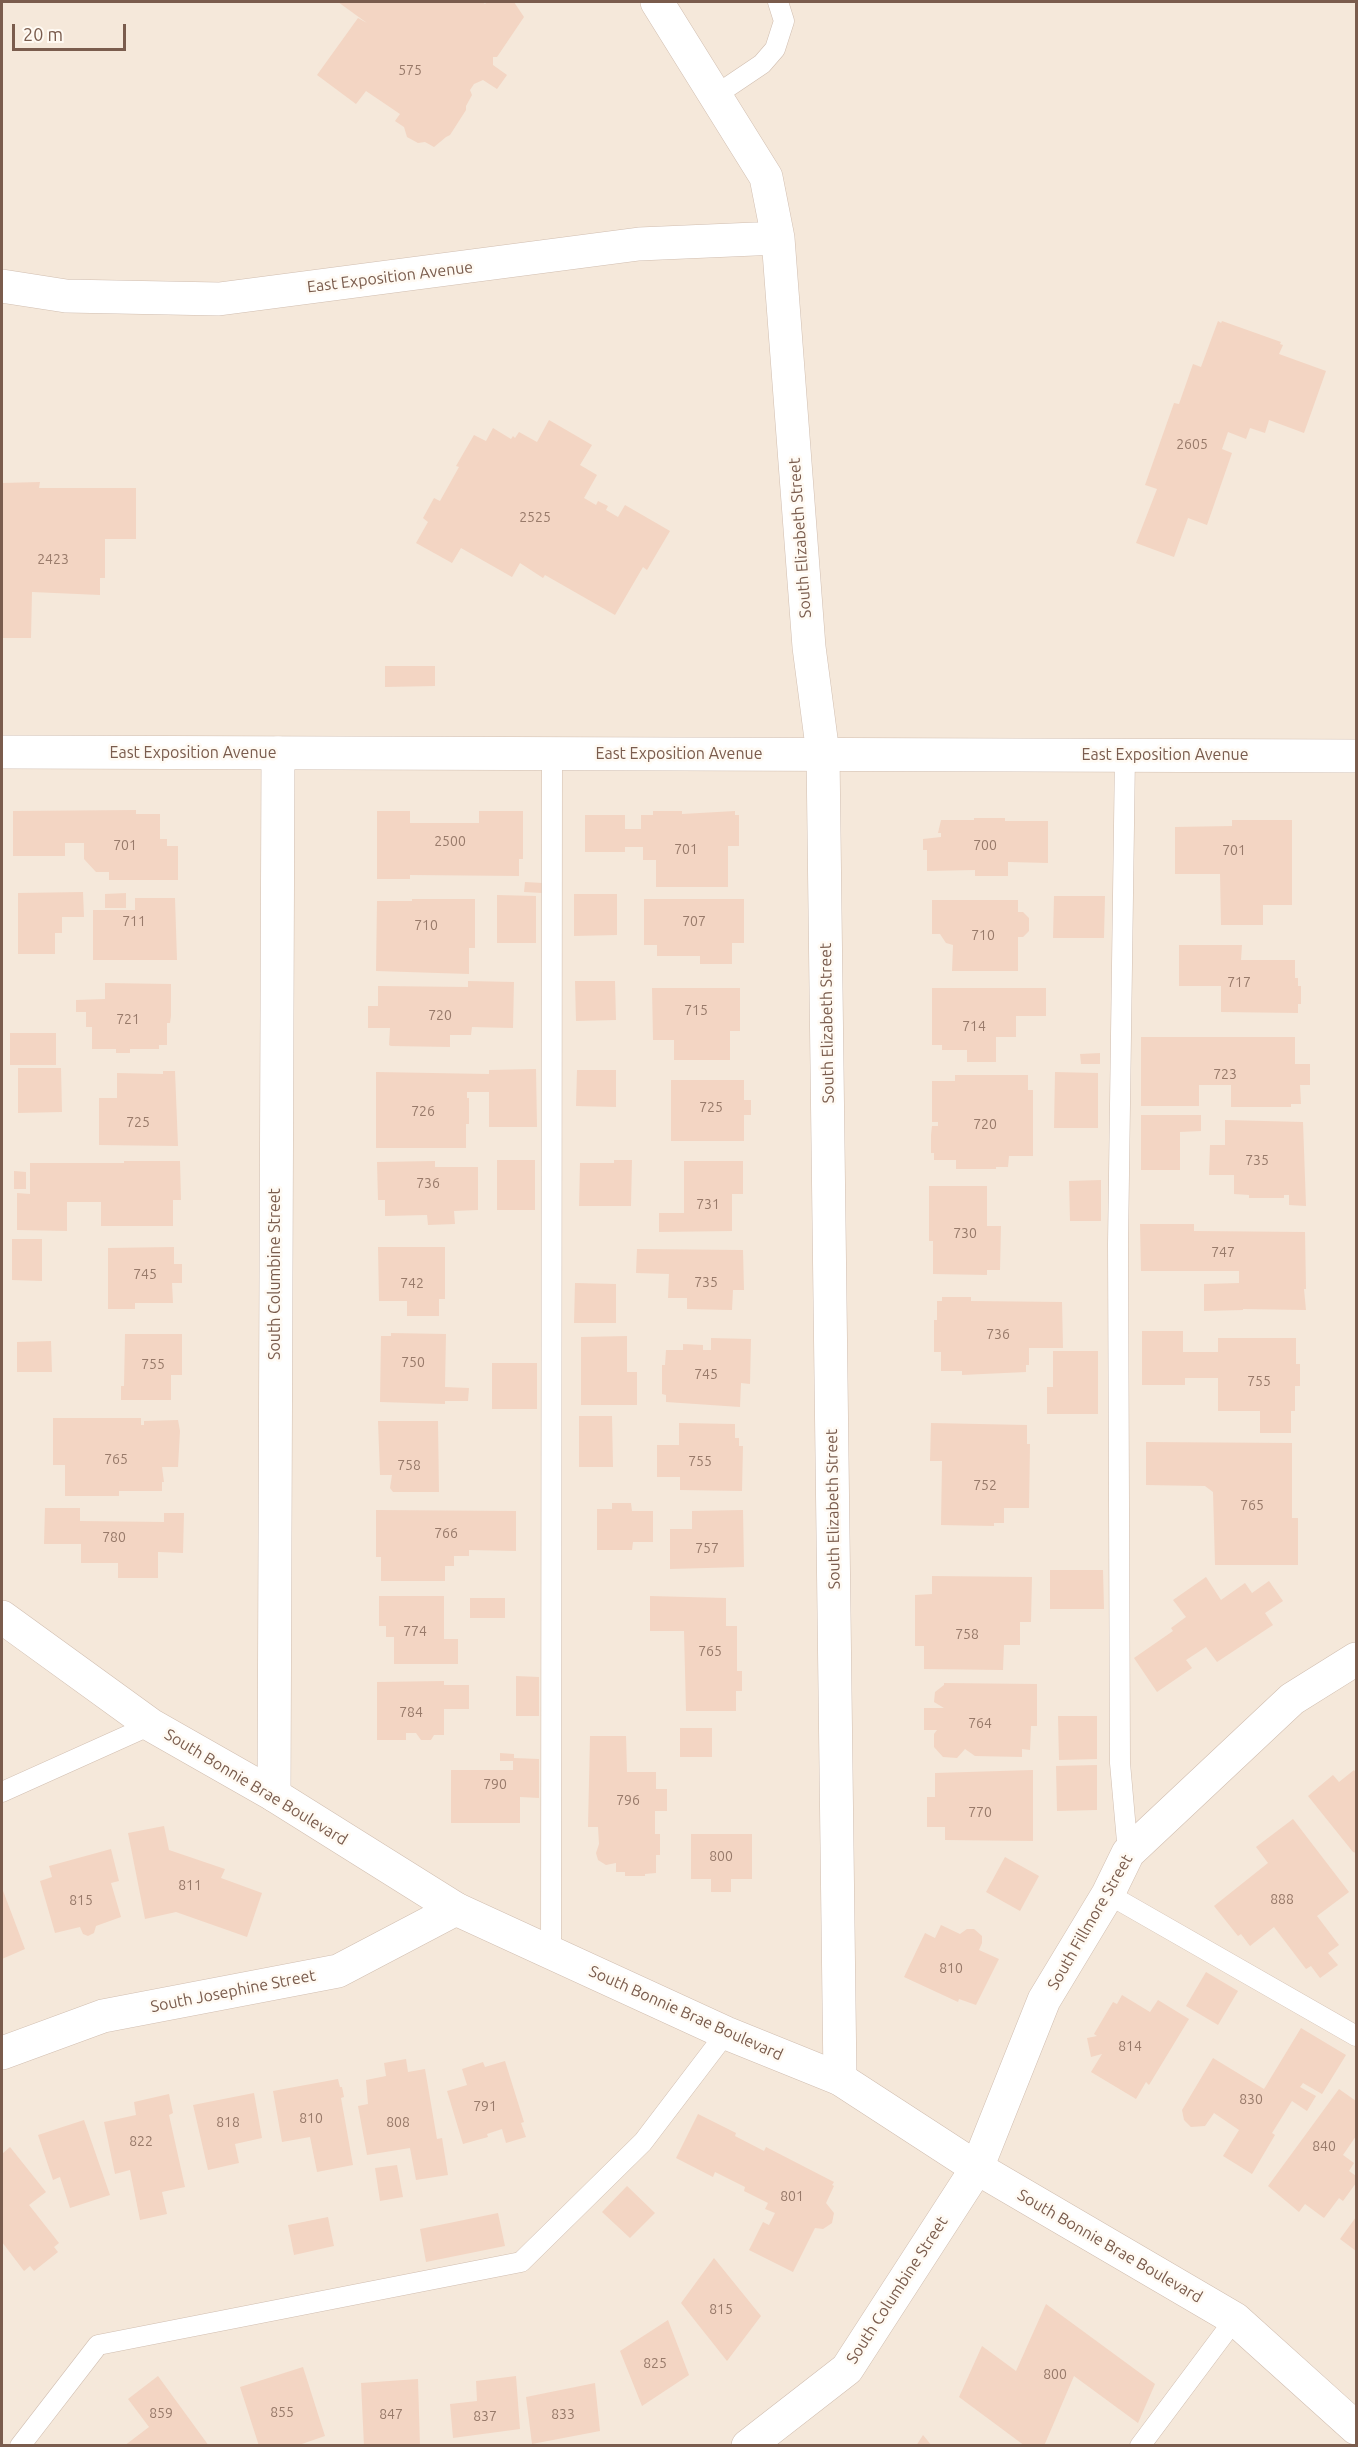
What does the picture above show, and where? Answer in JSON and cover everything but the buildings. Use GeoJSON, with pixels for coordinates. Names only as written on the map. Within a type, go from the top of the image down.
{"type":"FeatureCollection","features":[{"type":"Feature","properties":{"kind":"street","name":"South Elizabeth Street"},"geometry":{"type":"LineString","coordinates":[[657,2],[766,177],[778,238],[808,647],[823,754],[840,2079]]}},
{"type":"Feature","properties":{"kind":"street","name":"East Exposition Avenue"},"geometry":{"type":"LineString","coordinates":[[2,286],[66,296],[219,299],[639,244],[778,238]]}},
{"type":"Feature","properties":{"kind":"street","name":"East Exposition Avenue"},"geometry":{"type":"LineString","coordinates":[[2,752],[1356,756]]}},
{"type":"Feature","properties":{"kind":"street","name":"South Columbine Street"},"geometry":{"type":"LineString","coordinates":[[274,1795],[278,753]]}},
{"type":"Feature","properties":{"kind":"street","name":"South Bonnie Brae Boulevard"},"geometry":{"type":"LineString","coordinates":[[2,1617],[151,1725],[274,1795],[456,1909],[726,2033],[840,2079],[977,2168],[1235,2319],[1356,2428]]}},
{"type":"Feature","properties":{"kind":"street","name":"South Fillmore Street"},"geometry":{"type":"LineString","coordinates":[[977,2168],[1044,2000],[1108,1894],[1128,1853],[1292,1699],[1356,1659]]}},
{"type":"Feature","properties":{"kind":"street","name":"South Josephine Street"},"geometry":{"type":"LineString","coordinates":[[2,2053],[103,2016],[338,1971],[456,1909]]}},
{"type":"Feature","properties":{"kind":"street","name":"South Columbine Street"},"geometry":{"type":"LineString","coordinates":[[748,2445],[847,2369],[977,2168]]}},
{"type":"Feature","properties":{"kind":"lane"},"geometry":{"type":"LineString","coordinates":[[716,96],[762,64],[775,49],[784,21],[778,2]]}},
{"type":"Feature","properties":{"kind":"lane"},"geometry":{"type":"LineString","coordinates":[[551,1953],[552,754]]}},
{"type":"Feature","properties":{"kind":"lane"},"geometry":{"type":"LineString","coordinates":[[1125,755],[1118,1268],[1120,1763],[1128,1853]]}},
{"type":"Feature","properties":{"kind":"lane"},"geometry":{"type":"LineString","coordinates":[[2,1792],[151,1725]]}},
{"type":"Feature","properties":{"kind":"lane"},"geometry":{"type":"LineString","coordinates":[[1108,1894],[1356,2036]]}},
{"type":"Feature","properties":{"kind":"lane"},"geometry":{"type":"LineString","coordinates":[[20,2445],[98,2345],[521,2262],[644,2142],[726,2033]]}},
{"type":"Feature","properties":{"kind":"lane"},"geometry":{"type":"LineString","coordinates":[[1140,2445],[1235,2319]]}},
{"type":"Feature","properties":{"kind":"shaded area"},"geometry":{"type":"Polygon","coordinates":[[[2,2],[1356,2],[1356,2445],[2,2446],[2,2]]]}}]}
